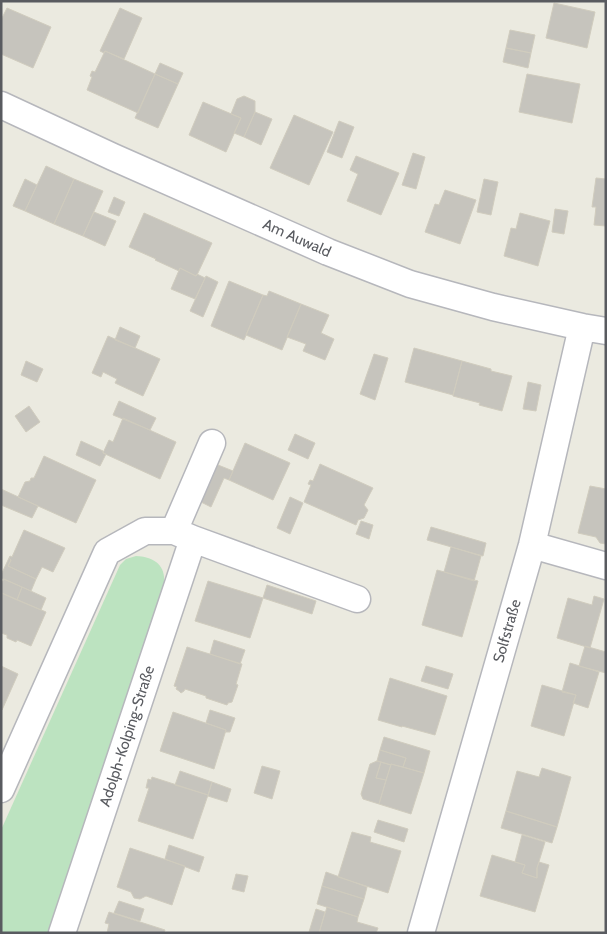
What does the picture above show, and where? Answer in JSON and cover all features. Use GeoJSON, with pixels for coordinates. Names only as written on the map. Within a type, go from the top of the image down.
{"type":"FeatureCollection","features":[{"type":"Feature","properties":{"kind":"street","name":"Am Auwald"},"geometry":{"type":"LineString","coordinates":[[1,105],[113,157],[328,252],[410,284],[493,307],[594,329]]}},
{"type":"Feature","properties":{"kind":"street","name":"Solfstraße"},"geometry":{"type":"LineString","coordinates":[[421,933],[594,329]]}},
{"type":"Feature","properties":{"kind":"street","name":"Adolph-Kolping-Straße"},"geometry":{"type":"LineString","coordinates":[[62,933],[212,443]]}},
{"type":"Feature","properties":{"kind":"street"},"geometry":{"type":"LineString","coordinates":[[1,789],[107,552],[146,532],[183,535],[357,599]]}},
{"type":"Feature","properties":{"kind":"street"},"geometry":{"type":"LineString","coordinates":[[532,545],[606,566]]}},
{"type":"Feature","properties":{"kind":"green space"},"geometry":{"type":"Polygon","coordinates":[[[136,556],[153,560],[161,567],[164,584],[50,933],[1,933],[1,830],[120,565],[126,559],[136,556]]]}},
{"type":"Feature","properties":{"kind":"building"},"geometry":{"type":"Polygon","coordinates":[[[554,3],[595,12],[587,48],[546,38],[554,3]]]}},
{"type":"Feature","properties":{"kind":"building"},"geometry":{"type":"Polygon","coordinates":[[[7,8],[51,27],[33,68],[1,54],[1,20],[7,8]]]}},
{"type":"Feature","properties":{"kind":"building"},"geometry":{"type":"Polygon","coordinates":[[[120,8],[142,18],[124,59],[105,51],[104,53],[100,51],[120,8]]]}},
{"type":"Feature","properties":{"kind":"building"},"geometry":{"type":"Polygon","coordinates":[[[510,30],[535,35],[531,53],[506,48],[510,30]]]}},
{"type":"Feature","properties":{"kind":"building"},"geometry":{"type":"Polygon","coordinates":[[[506,48],[531,53],[528,68],[503,62],[506,48]]]}},
{"type":"Feature","properties":{"kind":"building"},"geometry":{"type":"Polygon","coordinates":[[[105,51],[155,74],[138,113],[87,90],[92,77],[90,76],[92,71],[95,72],[105,51]]]}},
{"type":"Feature","properties":{"kind":"building"},"geometry":{"type":"Polygon","coordinates":[[[160,63],[183,73],[178,84],[155,74],[160,63]]]}},
{"type":"Feature","properties":{"kind":"building"},"geometry":{"type":"Polygon","coordinates":[[[155,74],[178,84],[158,128],[135,118],[155,74]]]}},
{"type":"Feature","properties":{"kind":"building"},"geometry":{"type":"Polygon","coordinates":[[[527,74],[580,84],[572,123],[519,112],[527,74]]]}},
{"type":"Feature","properties":{"kind":"building"},"geometry":{"type":"Polygon","coordinates":[[[244,96],[255,101],[255,112],[244,137],[234,133],[241,118],[231,114],[237,99],[244,96]]]}},
{"type":"Feature","properties":{"kind":"building"},"geometry":{"type":"Polygon","coordinates":[[[203,102],[241,118],[226,152],[189,135],[203,102]]]}},
{"type":"Feature","properties":{"kind":"building"},"geometry":{"type":"Polygon","coordinates":[[[255,112],[272,119],[261,145],[244,137],[255,112]]]}},
{"type":"Feature","properties":{"kind":"building"},"geometry":{"type":"Polygon","coordinates":[[[294,115],[333,132],[309,185],[270,168],[294,115]]]}},
{"type":"Feature","properties":{"kind":"building"},"geometry":{"type":"Polygon","coordinates":[[[339,121],[354,127],[342,158],[327,152],[339,121]]]}},
{"type":"Feature","properties":{"kind":"building"},"geometry":{"type":"Polygon","coordinates":[[[413,153],[425,157],[416,189],[402,185],[413,153]]]}},
{"type":"Feature","properties":{"kind":"building"},"geometry":{"type":"Polygon","coordinates":[[[356,156],[399,173],[381,215],[347,201],[358,174],[350,170],[356,156]]]}},
{"type":"Feature","properties":{"kind":"building"},"geometry":{"type":"Polygon","coordinates":[[[46,166],[74,179],[54,224],[25,211],[46,166]]]}},
{"type":"Feature","properties":{"kind":"building"},"geometry":{"type":"Polygon","coordinates":[[[596,178],[606,179],[606,226],[594,225],[596,207],[592,207],[596,178]]]}},
{"type":"Feature","properties":{"kind":"building"},"geometry":{"type":"Polygon","coordinates":[[[25,179],[37,185],[25,211],[13,206],[25,179]]]}},
{"type":"Feature","properties":{"kind":"building"},"geometry":{"type":"Polygon","coordinates":[[[74,179],[103,191],[83,236],[54,224],[74,179]]]}},
{"type":"Feature","properties":{"kind":"building"},"geometry":{"type":"Polygon","coordinates":[[[484,179],[498,182],[491,215],[477,212],[484,179]]]}},
{"type":"Feature","properties":{"kind":"building"},"geometry":{"type":"Polygon","coordinates":[[[445,190],[476,200],[460,244],[425,232],[435,204],[439,205],[445,190]]]}},
{"type":"Feature","properties":{"kind":"building"},"geometry":{"type":"Polygon","coordinates":[[[114,197],[125,202],[119,216],[108,212],[114,197]]]}},
{"type":"Feature","properties":{"kind":"building"},"geometry":{"type":"Polygon","coordinates":[[[555,209],[568,211],[564,234],[552,232],[555,209]]]}},
{"type":"Feature","properties":{"kind":"building"},"geometry":{"type":"Polygon","coordinates":[[[94,212],[116,221],[105,246],[83,236],[94,212]]]}},
{"type":"Feature","properties":{"kind":"building"},"geometry":{"type":"Polygon","coordinates":[[[144,213],[212,243],[196,276],[180,268],[179,271],[129,247],[144,213]]]}},
{"type":"Feature","properties":{"kind":"building"},"geometry":{"type":"Polygon","coordinates":[[[520,213],[550,221],[538,266],[504,256],[511,228],[516,229],[520,213]]]}},
{"type":"Feature","properties":{"kind":"building"},"geometry":{"type":"Polygon","coordinates":[[[180,268],[205,278],[195,299],[171,289],[180,268]]]}},
{"type":"Feature","properties":{"kind":"building"},"geometry":{"type":"Polygon","coordinates":[[[206,276],[218,282],[203,317],[190,311],[206,276]]]}},
{"type":"Feature","properties":{"kind":"building"},"geometry":{"type":"Polygon","coordinates":[[[229,281],[263,295],[244,340],[211,326],[229,281]]]}},
{"type":"Feature","properties":{"kind":"building"},"geometry":{"type":"Polygon","coordinates":[[[269,291],[301,304],[282,350],[246,335],[263,295],[267,296],[269,291]]]}},
{"type":"Feature","properties":{"kind":"building"},"geometry":{"type":"Polygon","coordinates":[[[301,304],[329,315],[321,333],[334,339],[325,360],[303,351],[306,344],[287,337],[301,304]]]}},
{"type":"Feature","properties":{"kind":"building"},"geometry":{"type":"Polygon","coordinates":[[[120,327],[140,336],[135,348],[115,340],[120,327]]]}},
{"type":"Feature","properties":{"kind":"building"},"geometry":{"type":"Polygon","coordinates":[[[108,336],[160,359],[143,396],[115,383],[117,379],[103,372],[101,377],[92,373],[108,336]]]}},
{"type":"Feature","properties":{"kind":"building"},"geometry":{"type":"Polygon","coordinates":[[[414,348],[462,361],[453,395],[405,382],[414,348]]]}},
{"type":"Feature","properties":{"kind":"building"},"geometry":{"type":"Polygon","coordinates":[[[374,354],[388,358],[375,400],[360,394],[374,354]]]}},
{"type":"Feature","properties":{"kind":"building"},"geometry":{"type":"Polygon","coordinates":[[[26,361],[43,369],[37,382],[21,375],[26,361]]]}},
{"type":"Feature","properties":{"kind":"building"},"geometry":{"type":"Polygon","coordinates":[[[462,361],[512,376],[502,411],[453,396],[462,361]]]}},
{"type":"Feature","properties":{"kind":"building"},"geometry":{"type":"Polygon","coordinates":[[[528,382],[541,385],[536,411],[523,409],[528,382]]]}},
{"type":"Feature","properties":{"kind":"building"},"geometry":{"type":"Polygon","coordinates":[[[119,401],[156,418],[150,430],[113,415],[119,401]]]}},
{"type":"Feature","properties":{"kind":"building"},"geometry":{"type":"Polygon","coordinates":[[[29,406],[40,422],[26,432],[15,416],[29,406]]]}},
{"type":"Feature","properties":{"kind":"building"},"geometry":{"type":"Polygon","coordinates":[[[123,418],[176,442],[160,479],[103,453],[109,440],[113,442],[123,418]]]}},
{"type":"Feature","properties":{"kind":"building"},"geometry":{"type":"Polygon","coordinates":[[[295,434],[315,443],[308,459],[288,450],[295,434]]]}},
{"type":"Feature","properties":{"kind":"building"},"geometry":{"type":"Polygon","coordinates":[[[81,441],[106,454],[100,466],[76,455],[81,441]]]}},
{"type":"Feature","properties":{"kind":"building"},"geometry":{"type":"Polygon","coordinates":[[[245,443],[290,463],[273,500],[229,480],[245,443]]]}},
{"type":"Feature","properties":{"kind":"building"},"geometry":{"type":"Polygon","coordinates":[[[44,456],[96,480],[76,523],[18,497],[25,482],[34,478],[44,456]]]}},
{"type":"Feature","properties":{"kind":"building"},"geometry":{"type":"Polygon","coordinates":[[[213,463],[233,471],[229,480],[224,478],[211,507],[197,500],[213,463]]]}},
{"type":"Feature","properties":{"kind":"building"},"geometry":{"type":"Polygon","coordinates":[[[320,464],[373,488],[364,505],[368,510],[364,518],[358,520],[356,525],[304,502],[311,485],[308,484],[310,480],[313,481],[320,464]]]}},
{"type":"Feature","properties":{"kind":"building"},"geometry":{"type":"Polygon","coordinates":[[[590,486],[606,489],[606,544],[600,543],[596,537],[578,533],[590,486]]]}},
{"type":"Feature","properties":{"kind":"building"},"geometry":{"type":"Polygon","coordinates":[[[1,489],[38,506],[32,518],[1,505],[1,489]]]}},
{"type":"Feature","properties":{"kind":"building"},"geometry":{"type":"Polygon","coordinates":[[[290,497],[303,503],[290,534],[277,528],[290,497]]]}},
{"type":"Feature","properties":{"kind":"building"},"geometry":{"type":"Polygon","coordinates":[[[361,521],[373,525],[369,539],[356,534],[361,521]]]}},
{"type":"Feature","properties":{"kind":"building"},"geometry":{"type":"Polygon","coordinates":[[[431,527],[486,543],[483,556],[427,540],[431,527]]]}},
{"type":"Feature","properties":{"kind":"building"},"geometry":{"type":"Polygon","coordinates":[[[24,530],[65,548],[53,572],[42,567],[36,579],[8,566],[11,560],[9,558],[10,556],[12,557],[24,530]]]}},
{"type":"Feature","properties":{"kind":"building"},"geometry":{"type":"Polygon","coordinates":[[[451,547],[481,556],[474,581],[444,572],[451,547]]]}},
{"type":"Feature","properties":{"kind":"building"},"geometry":{"type":"Polygon","coordinates":[[[9,558],[11,560],[8,566],[36,579],[31,591],[1,578],[9,558]]]}},
{"type":"Feature","properties":{"kind":"building"},"geometry":{"type":"Polygon","coordinates":[[[437,570],[478,581],[462,637],[422,625],[437,570]]]}},
{"type":"Feature","properties":{"kind":"building"},"geometry":{"type":"Polygon","coordinates":[[[4,579],[22,587],[17,600],[1,593],[1,584],[4,579]]]}},
{"type":"Feature","properties":{"kind":"building"},"geometry":{"type":"Polygon","coordinates":[[[208,581],[263,598],[250,638],[195,621],[208,581]]]}},
{"type":"Feature","properties":{"kind":"building"},"geometry":{"type":"Polygon","coordinates":[[[267,585],[316,601],[312,614],[263,598],[267,585]]]}},
{"type":"Feature","properties":{"kind":"building"},"geometry":{"type":"Polygon","coordinates":[[[22,587],[46,598],[41,610],[17,600],[22,587]]]}},
{"type":"Feature","properties":{"kind":"building"},"geometry":{"type":"Polygon","coordinates":[[[2,593],[46,612],[31,646],[17,640],[16,642],[1,633],[2,593]]]}},
{"type":"Feature","properties":{"kind":"building"},"geometry":{"type":"Polygon","coordinates":[[[594,596],[604,599],[590,648],[557,638],[568,598],[592,605],[594,596]]]}},
{"type":"Feature","properties":{"kind":"building"},"geometry":{"type":"Polygon","coordinates":[[[214,640],[245,650],[240,664],[210,654],[214,640]]]}},
{"type":"Feature","properties":{"kind":"building"},"geometry":{"type":"Polygon","coordinates":[[[585,646],[606,652],[606,673],[579,666],[585,646]]]}},
{"type":"Feature","properties":{"kind":"building"},"geometry":{"type":"Polygon","coordinates":[[[187,647],[242,664],[232,702],[227,705],[185,689],[181,693],[176,689],[177,687],[174,686],[187,647]]]}},
{"type":"Feature","properties":{"kind":"building"},"geometry":{"type":"Polygon","coordinates":[[[570,663],[599,672],[588,708],[573,703],[576,695],[562,692],[570,663]]]}},
{"type":"Feature","properties":{"kind":"building"},"geometry":{"type":"Polygon","coordinates":[[[1,666],[18,674],[2,710],[1,710],[1,666]]]}},
{"type":"Feature","properties":{"kind":"building"},"geometry":{"type":"Polygon","coordinates":[[[426,666],[453,674],[448,689],[421,681],[426,666]]]}},
{"type":"Feature","properties":{"kind":"building"},"geometry":{"type":"Polygon","coordinates":[[[390,678],[447,696],[435,735],[378,720],[390,678]]]}},
{"type":"Feature","properties":{"kind":"building"},"geometry":{"type":"Polygon","coordinates":[[[542,685],[576,695],[564,736],[531,726],[542,685]]]}},
{"type":"Feature","properties":{"kind":"building"},"geometry":{"type":"Polygon","coordinates":[[[210,710],[235,718],[230,732],[225,732],[226,730],[206,723],[210,710]]]}},
{"type":"Feature","properties":{"kind":"building"},"geometry":{"type":"Polygon","coordinates":[[[173,712],[226,730],[214,769],[160,751],[173,712]]]}},
{"type":"Feature","properties":{"kind":"building"},"geometry":{"type":"Polygon","coordinates":[[[384,737],[430,751],[424,773],[403,767],[406,758],[380,750],[384,737]]]}},
{"type":"Feature","properties":{"kind":"building"},"geometry":{"type":"Polygon","coordinates":[[[380,750],[406,758],[403,767],[377,761],[380,750]]]}},
{"type":"Feature","properties":{"kind":"building"},"geometry":{"type":"Polygon","coordinates":[[[377,761],[381,762],[376,778],[386,780],[379,804],[363,799],[361,794],[370,764],[377,761]]]}},
{"type":"Feature","properties":{"kind":"building"},"geometry":{"type":"Polygon","coordinates":[[[381,762],[391,765],[386,780],[376,778],[381,762]]]}},
{"type":"Feature","properties":{"kind":"building"},"geometry":{"type":"Polygon","coordinates":[[[391,764],[424,773],[411,814],[379,804],[391,764]]]}},
{"type":"Feature","properties":{"kind":"building"},"geometry":{"type":"Polygon","coordinates":[[[262,766],[280,771],[272,799],[254,793],[262,766]]]}},
{"type":"Feature","properties":{"kind":"building"},"geometry":{"type":"Polygon","coordinates":[[[542,768],[571,777],[557,827],[506,811],[517,771],[539,777],[542,768]]]}},
{"type":"Feature","properties":{"kind":"building"},"geometry":{"type":"Polygon","coordinates":[[[180,771],[212,782],[208,795],[175,785],[180,771]]]}},
{"type":"Feature","properties":{"kind":"building"},"geometry":{"type":"Polygon","coordinates":[[[152,777],[208,795],[193,839],[138,821],[149,788],[146,788],[148,779],[151,780],[152,777]]]}},
{"type":"Feature","properties":{"kind":"building"},"geometry":{"type":"Polygon","coordinates":[[[212,782],[231,789],[227,802],[208,796],[212,782]]]}},
{"type":"Feature","properties":{"kind":"building"},"geometry":{"type":"Polygon","coordinates":[[[506,811],[557,827],[552,843],[501,828],[506,811]]]}},
{"type":"Feature","properties":{"kind":"building"},"geometry":{"type":"Polygon","coordinates":[[[378,820],[408,829],[404,842],[374,832],[378,820]]]}},
{"type":"Feature","properties":{"kind":"building"},"geometry":{"type":"Polygon","coordinates":[[[352,832],[371,837],[370,842],[401,851],[388,893],[338,877],[352,832]]]}},
{"type":"Feature","properties":{"kind":"building"},"geometry":{"type":"Polygon","coordinates":[[[522,835],[545,842],[537,868],[537,878],[522,873],[525,865],[515,862],[522,835]]]}},
{"type":"Feature","properties":{"kind":"building"},"geometry":{"type":"Polygon","coordinates":[[[169,845],[204,857],[199,872],[165,859],[169,845]]]}},
{"type":"Feature","properties":{"kind":"building"},"geometry":{"type":"Polygon","coordinates":[[[130,848],[185,866],[172,905],[146,896],[140,899],[134,898],[131,892],[117,887],[130,848]]]}},
{"type":"Feature","properties":{"kind":"building"},"geometry":{"type":"Polygon","coordinates":[[[492,855],[525,865],[522,873],[537,878],[539,862],[549,865],[535,912],[480,896],[492,855]]]}},
{"type":"Feature","properties":{"kind":"building"},"geometry":{"type":"Polygon","coordinates":[[[326,872],[367,887],[364,899],[322,886],[326,872]]]}},
{"type":"Feature","properties":{"kind":"building"},"geometry":{"type":"Polygon","coordinates":[[[236,874],[248,876],[244,892],[232,889],[236,874]]]}},
{"type":"Feature","properties":{"kind":"building"},"geometry":{"type":"Polygon","coordinates":[[[322,886],[364,899],[358,917],[317,904],[322,886]]]}},
{"type":"Feature","properties":{"kind":"building"},"geometry":{"type":"Polygon","coordinates":[[[119,901],[144,909],[140,921],[114,913],[119,901]]]}},
{"type":"Feature","properties":{"kind":"building"},"geometry":{"type":"Polygon","coordinates":[[[327,907],[358,917],[357,922],[378,928],[376,933],[319,933],[327,907]]]}},
{"type":"Feature","properties":{"kind":"building"},"geometry":{"type":"Polygon","coordinates":[[[316,909],[325,912],[319,933],[309,932],[316,909]]]}},
{"type":"Feature","properties":{"kind":"building"},"geometry":{"type":"Polygon","coordinates":[[[109,912],[165,930],[164,933],[107,933],[109,924],[105,923],[109,912]]]}}]}
